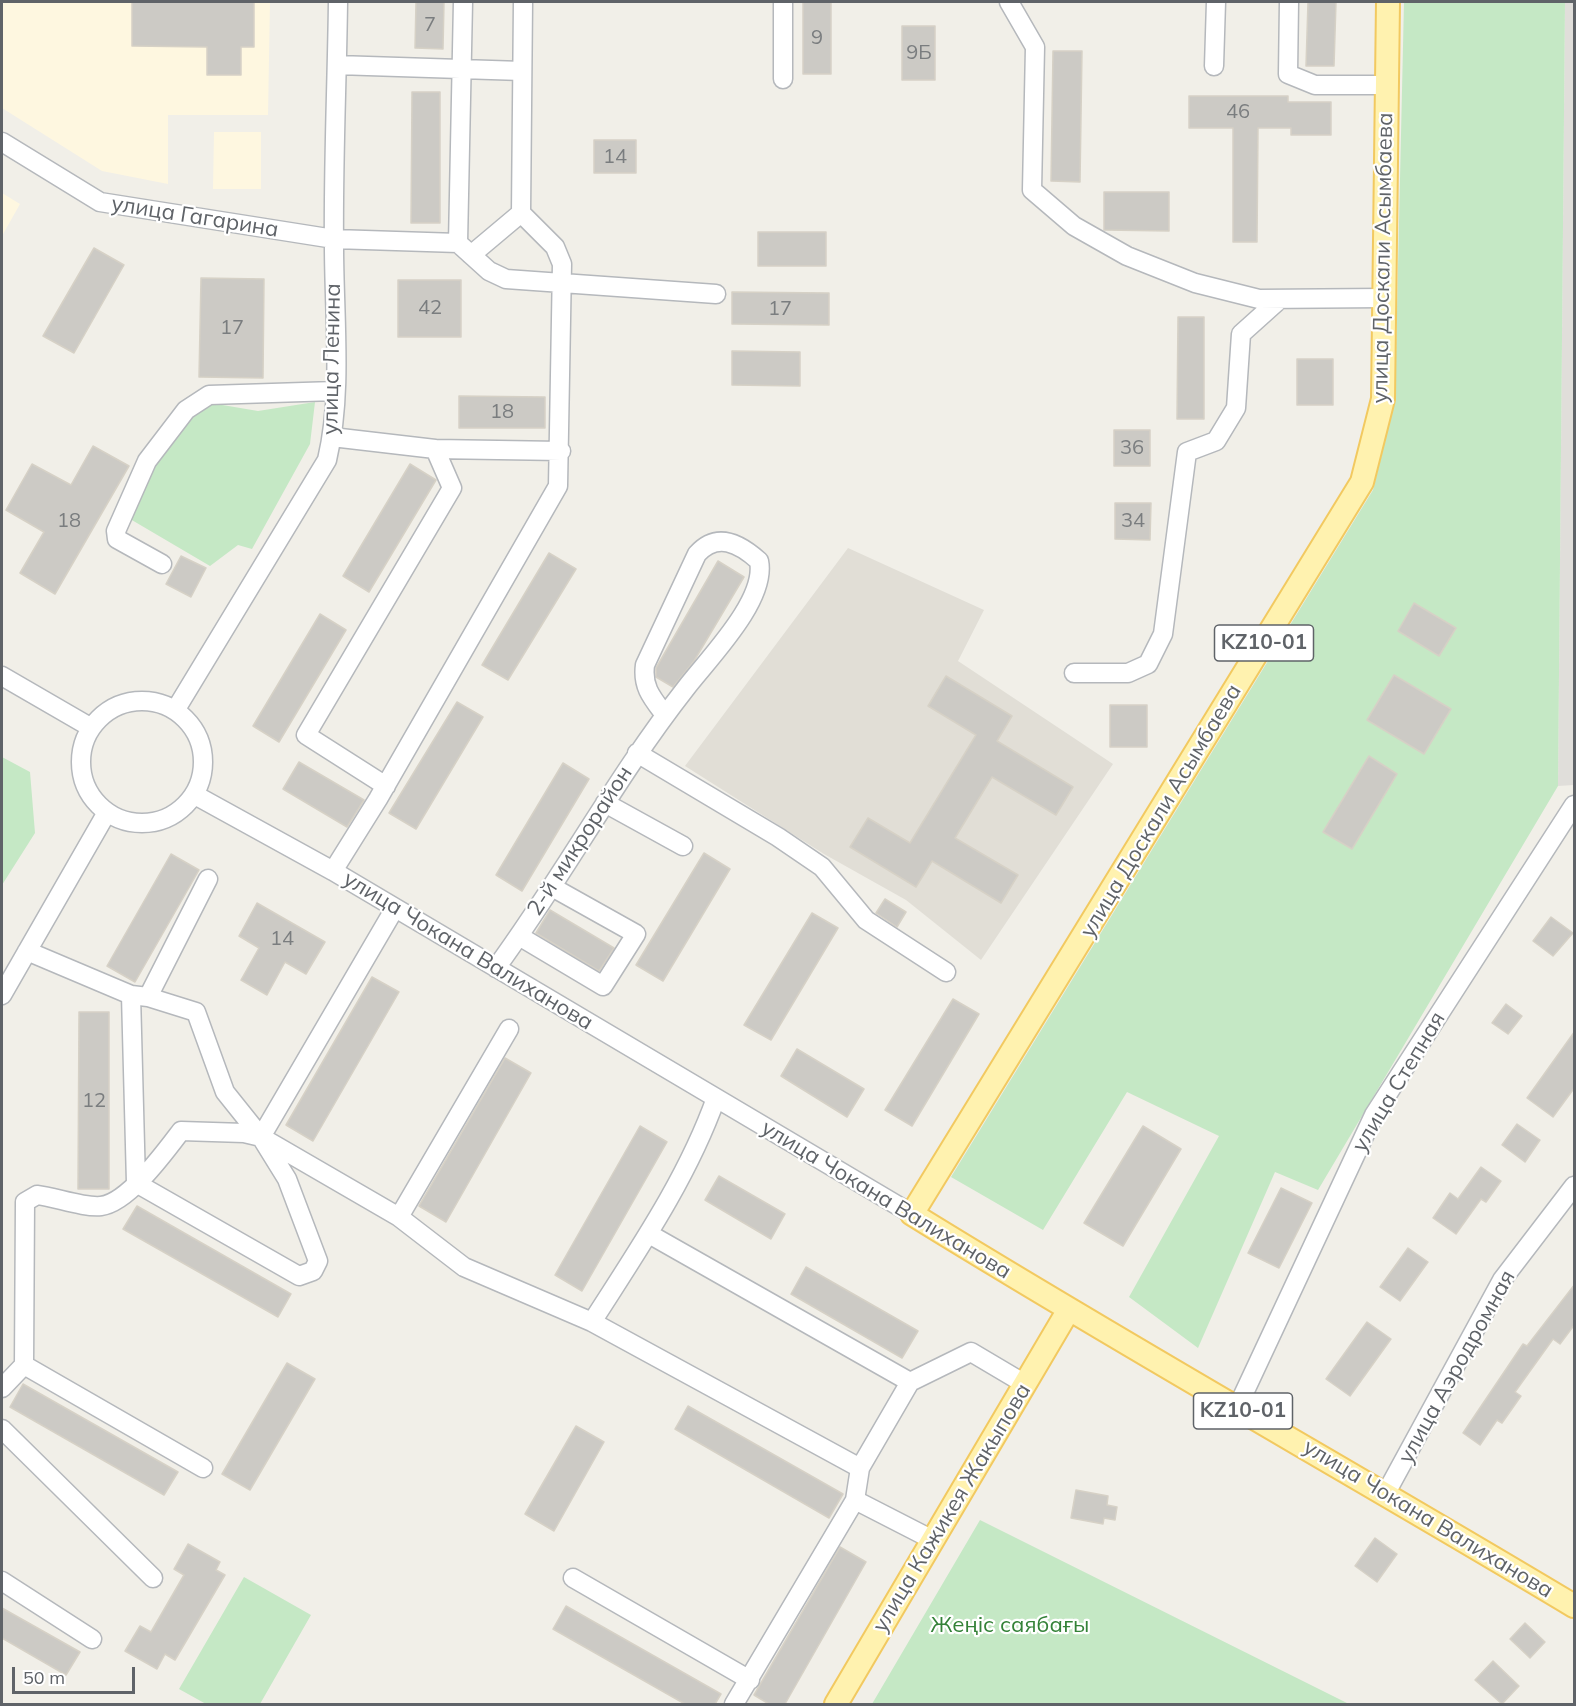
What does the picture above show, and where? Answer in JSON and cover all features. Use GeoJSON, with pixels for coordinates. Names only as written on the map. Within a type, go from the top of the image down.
{"type":"FeatureCollection","features":[{"type":"Feature","properties":{"kind":"main road","name":"улица Доскали Асымбаева"},"geometry":{"type":"LineString","coordinates":[[912,1214],[1362,482],[1383,399],[1388,2]]}},
{"type":"Feature","properties":{"kind":"main road","name":"улица Чокана Валиханова"},"geometry":{"type":"LineString","coordinates":[[912,1214],[1068,1311],[1386,1493],[1575,1606]]}},
{"type":"Feature","properties":{"kind":"main road","name":"улица Кажикея Жакыпова"},"geometry":{"type":"LineString","coordinates":[[836,1704],[1068,1311]]}},
{"type":"Feature","properties":{"kind":"street","name":"улица Ленина"},"geometry":{"type":"LineString","coordinates":[[176,709],[327,460],[332,437],[335,391],[334,239],[338,2]]}},
{"type":"Feature","properties":{"kind":"street"},"geometry":{"type":"LineString","coordinates":[[463,2],[465,249],[497,277],[716,294]]}},
{"type":"Feature","properties":{"kind":"street"},"geometry":{"type":"LineString","coordinates":[[333,871],[386,786],[558,486],[561,451],[562,264],[555,247],[521,213],[523,2]]}},
{"type":"Feature","properties":{"kind":"street"},"geometry":{"type":"LineString","coordinates":[[783,2],[783,79]]}},
{"type":"Feature","properties":{"kind":"street"},"geometry":{"type":"LineString","coordinates":[[1009,2],[1035,47],[1032,190],[1074,226],[1127,256],[1195,283],[1259,299],[1384,298]]}},
{"type":"Feature","properties":{"kind":"street"},"geometry":{"type":"LineString","coordinates":[[1214,66],[1216,2]]}},
{"type":"Feature","properties":{"kind":"street"},"geometry":{"type":"LineString","coordinates":[[1289,2],[1288,74],[1315,85],[1357,87],[1387,85]]}},
{"type":"Feature","properties":{"kind":"street"},"geometry":{"type":"LineString","coordinates":[[337,65],[462,67],[522,71]]}},
{"type":"Feature","properties":{"kind":"street","name":"улица Гагарина"},"geometry":{"type":"LineString","coordinates":[[2,142],[100,202],[334,239],[465,249]]}},
{"type":"Feature","properties":{"kind":"street"},"geometry":{"type":"LineString","coordinates":[[465,249],[521,213]]}},
{"type":"Feature","properties":{"kind":"street"},"geometry":{"type":"LineString","coordinates":[[1074,673],[1128,673],[1148,664],[1163,634],[1187,452],[1216,441],[1236,408],[1241,334],[1280,298]]}},
{"type":"Feature","properties":{"kind":"street"},"geometry":{"type":"LineString","coordinates":[[162,564],[117,539],[116,531],[147,461],[186,410],[209,395],[335,391]]}},
{"type":"Feature","properties":{"kind":"street"},"geometry":{"type":"LineString","coordinates":[[332,437],[435,449],[561,451]]}},
{"type":"Feature","properties":{"kind":"street"},"geometry":{"type":"LineString","coordinates":[[386,786],[306,735],[452,488],[435,449]]}},
{"type":"Feature","properties":{"kind":"street","name":"2-й микрорайон"},"geometry":{"type":"LineString","coordinates":[[496,968],[552,887],[637,753],[730,632],[759,584],[759,561],[732,543],[721,541],[706,544],[697,554],[645,665],[646,690],[665,715]]}},
{"type":"Feature","properties":{"kind":"street"},"geometry":{"type":"LineString","coordinates":[[2,675],[90,727]]}},
{"type":"Feature","properties":{"kind":"street"},"geometry":{"type":"LineString","coordinates":[[146,699],[176,709],[198,733],[205,764],[195,795],[171,818],[138,825],[106,814],[85,789],[79,758],[90,727],[114,706],[146,699]]}},
{"type":"Feature","properties":{"kind":"street"},"geometry":{"type":"LineString","coordinates":[[637,753],[778,837],[822,867],[866,920],[946,972]]}},
{"type":"Feature","properties":{"kind":"street","name":"улица Чокана Валиханова"},"geometry":{"type":"LineString","coordinates":[[195,795],[333,871],[912,1214]]}},
{"type":"Feature","properties":{"kind":"street"},"geometry":{"type":"LineString","coordinates":[[605,803],[682,846]]}},
{"type":"Feature","properties":{"kind":"street","name":"улица Степная"},"geometry":{"type":"LineString","coordinates":[[1237,1407],[1374,1115],[1575,805]]}},
{"type":"Feature","properties":{"kind":"street"},"geometry":{"type":"LineString","coordinates":[[2,995],[106,814]]}},
{"type":"Feature","properties":{"kind":"street"},"geometry":{"type":"LineString","coordinates":[[136,1183],[139,996],[208,879]]}},
{"type":"Feature","properties":{"kind":"street"},"geometry":{"type":"LineString","coordinates":[[519,936],[603,986],[636,934],[552,887]]}},
{"type":"Feature","properties":{"kind":"street"},"geometry":{"type":"LineString","coordinates":[[261,1137],[395,908]]}},
{"type":"Feature","properties":{"kind":"street"},"geometry":{"type":"LineString","coordinates":[[27,951],[139,996],[196,1012],[225,1092],[261,1137],[287,1179],[318,1261],[313,1271],[299,1276],[136,1183]]}},
{"type":"Feature","properties":{"kind":"street"},"geometry":{"type":"LineString","coordinates":[[399,1217],[509,1029]]}},
{"type":"Feature","properties":{"kind":"street"},"geometry":{"type":"LineString","coordinates":[[592,1322],[649,1234],[700,1143],[716,1098]]}},
{"type":"Feature","properties":{"kind":"street"},"geometry":{"type":"LineString","coordinates":[[2,1388],[24,1365],[26,1202],[37,1195],[100,1206],[115,1201],[136,1183],[181,1131],[220,1132],[261,1137],[399,1217],[464,1267],[592,1322],[860,1468]]}},
{"type":"Feature","properties":{"kind":"street","name":"улица Аэродромная"},"geometry":{"type":"LineString","coordinates":[[1386,1493],[1502,1280],[1575,1186]]}},
{"type":"Feature","properties":{"kind":"street"},"geometry":{"type":"LineString","coordinates":[[649,1234],[910,1382]]}},
{"type":"Feature","properties":{"kind":"street"},"geometry":{"type":"LineString","coordinates":[[734,1704],[855,1500],[860,1468],[910,1382],[971,1352],[1025,1384]]}},
{"type":"Feature","properties":{"kind":"street"},"geometry":{"type":"LineString","coordinates":[[24,1365],[203,1468]]}},
{"type":"Feature","properties":{"kind":"street"},"geometry":{"type":"LineString","coordinates":[[2,1429],[153,1578]]}},
{"type":"Feature","properties":{"kind":"street"},"geometry":{"type":"LineString","coordinates":[[855,1500],[933,1540]]}},
{"type":"Feature","properties":{"kind":"street"},"geometry":{"type":"LineString","coordinates":[[573,1578],[750,1680]]}},
{"type":"Feature","properties":{"kind":"street"},"geometry":{"type":"LineString","coordinates":[[2,1581],[92,1639]]}},
{"type":"Feature","properties":{"kind":"shaded area"},"geometry":{"type":"Polygon","coordinates":[[[2,2],[270,2],[268,115],[168,115],[168,184],[102,171],[2,108],[2,2]]]}},
{"type":"Feature","properties":{"kind":"shaded area"},"geometry":{"type":"Polygon","coordinates":[[[1565,2],[1574,2],[1574,785],[1558,786],[1565,2]]]}},
{"type":"Feature","properties":{"kind":"shaded area"},"geometry":{"type":"Polygon","coordinates":[[[214,132],[261,132],[261,189],[213,189],[214,132]]]}},
{"type":"Feature","properties":{"kind":"shaded area"},"geometry":{"type":"Polygon","coordinates":[[[2,193],[20,204],[2,236],[2,193]]]}},
{"type":"Feature","properties":{"kind":"shaded area"},"geometry":{"type":"Polygon","coordinates":[[[848,548],[984,610],[958,661],[1113,764],[981,960],[906,900],[824,854],[685,766],[848,548]]]}},
{"type":"Feature","properties":{"kind":"green space"},"geometry":{"type":"Polygon","coordinates":[[[1404,2],[1565,2],[1558,786],[1318,1190],[1275,1172],[1198,1348],[1129,1297],[1219,1136],[1127,1092],[1043,1230],[951,1177],[1373,490],[1395,400],[1404,2]]]}},
{"type":"Feature","properties":{"kind":"green space"},"geometry":{"type":"Polygon","coordinates":[[[187,399],[258,411],[315,402],[310,444],[252,549],[238,545],[210,566],[125,516],[187,399]]]}},
{"type":"Feature","properties":{"kind":"green space"},"geometry":{"type":"Polygon","coordinates":[[[2,757],[30,772],[35,833],[2,885],[2,757]]]}},
{"type":"Feature","properties":{"kind":"green space","name":"Жеңіс саябағы"},"geometry":{"type":"Polygon","coordinates":[[[980,1520],[1349,1704],[872,1704],[980,1520]]]}},
{"type":"Feature","properties":{"kind":"green space"},"geometry":{"type":"Polygon","coordinates":[[[244,1577],[311,1615],[260,1704],[206,1704],[179,1689],[244,1577]]]}},
{"type":"Feature","properties":{"kind":"building"},"geometry":{"type":"Polygon","coordinates":[[[132,2],[254,2],[254,47],[241,47],[241,75],[207,75],[207,47],[132,46],[132,2]]]}},
{"type":"Feature","properties":{"kind":"building"},"geometry":{"type":"Polygon","coordinates":[[[416,2],[444,2],[443,49],[415,48],[416,2]]]}},
{"type":"Feature","properties":{"kind":"building"},"geometry":{"type":"Polygon","coordinates":[[[803,2],[831,2],[831,74],[803,74],[803,2]]]}},
{"type":"Feature","properties":{"kind":"building"},"geometry":{"type":"Polygon","coordinates":[[[1308,2],[1336,2],[1334,66],[1306,66],[1308,2]]]}},
{"type":"Feature","properties":{"kind":"building"},"geometry":{"type":"Polygon","coordinates":[[[902,26],[935,26],[935,80],[902,80],[902,26]]]}},
{"type":"Feature","properties":{"kind":"building"},"geometry":{"type":"Polygon","coordinates":[[[1053,51],[1082,51],[1080,182],[1051,181],[1053,51]]]}},
{"type":"Feature","properties":{"kind":"building"},"geometry":{"type":"Polygon","coordinates":[[[412,92],[440,92],[440,223],[411,223],[412,92]]]}},
{"type":"Feature","properties":{"kind":"building"},"geometry":{"type":"Polygon","coordinates":[[[1189,96],[1288,96],[1288,102],[1331,102],[1331,135],[1291,135],[1291,128],[1258,128],[1257,242],[1233,242],[1233,128],[1189,128],[1189,96]]]}},
{"type":"Feature","properties":{"kind":"building"},"geometry":{"type":"Polygon","coordinates":[[[594,140],[636,140],[636,173],[594,173],[594,140]]]}},
{"type":"Feature","properties":{"kind":"building"},"geometry":{"type":"Polygon","coordinates":[[[1104,192],[1169,192],[1169,231],[1104,230],[1104,192]]]}},
{"type":"Feature","properties":{"kind":"building"},"geometry":{"type":"Polygon","coordinates":[[[758,232],[826,232],[826,266],[758,266],[758,232]]]}},
{"type":"Feature","properties":{"kind":"building"},"geometry":{"type":"Polygon","coordinates":[[[94,248],[124,265],[74,353],[43,336],[94,248]]]}},
{"type":"Feature","properties":{"kind":"building"},"geometry":{"type":"Polygon","coordinates":[[[201,278],[264,279],[263,378],[199,377],[201,278]]]}},
{"type":"Feature","properties":{"kind":"building"},"geometry":{"type":"Polygon","coordinates":[[[398,280],[461,280],[461,337],[398,337],[398,280]]]}},
{"type":"Feature","properties":{"kind":"building"},"geometry":{"type":"Polygon","coordinates":[[[732,292],[829,293],[829,325],[732,324],[732,292]]]}},
{"type":"Feature","properties":{"kind":"building"},"geometry":{"type":"Polygon","coordinates":[[[1178,317],[1204,317],[1204,419],[1177,419],[1178,317]]]}},
{"type":"Feature","properties":{"kind":"building"},"geometry":{"type":"Polygon","coordinates":[[[732,351],[800,352],[800,386],[732,385],[732,351]]]}},
{"type":"Feature","properties":{"kind":"building"},"geometry":{"type":"Polygon","coordinates":[[[1297,359],[1333,359],[1333,405],[1297,405],[1297,359]]]}},
{"type":"Feature","properties":{"kind":"building"},"geometry":{"type":"Polygon","coordinates":[[[459,396],[545,397],[545,428],[459,428],[459,396]]]}},
{"type":"Feature","properties":{"kind":"building"},"geometry":{"type":"Polygon","coordinates":[[[1114,430],[1150,430],[1150,466],[1114,466],[1114,430]]]}},
{"type":"Feature","properties":{"kind":"building"},"geometry":{"type":"Polygon","coordinates":[[[93,446],[129,466],[55,594],[20,573],[44,532],[6,510],[32,464],[71,485],[93,446]]]}},
{"type":"Feature","properties":{"kind":"building"},"geometry":{"type":"Polygon","coordinates":[[[410,464],[436,480],[369,592],[343,576],[410,464]]]}},
{"type":"Feature","properties":{"kind":"building"},"geometry":{"type":"Polygon","coordinates":[[[1115,503],[1151,503],[1150,540],[1115,539],[1115,503]]]}},
{"type":"Feature","properties":{"kind":"building"},"geometry":{"type":"Polygon","coordinates":[[[549,553],[576,569],[508,680],[482,665],[549,553]]]}},
{"type":"Feature","properties":{"kind":"building"},"geometry":{"type":"Polygon","coordinates":[[[181,556],[206,568],[191,597],[166,584],[181,556]]]}},
{"type":"Feature","properties":{"kind":"building"},"geometry":{"type":"Polygon","coordinates":[[[718,561],[744,577],[694,661],[673,687],[656,677],[656,668],[718,561]]]}},
{"type":"Feature","properties":{"kind":"building"},"geometry":{"type":"Polygon","coordinates":[[[1414,603],[1456,628],[1439,656],[1398,631],[1414,603]]]}},
{"type":"Feature","properties":{"kind":"building"},"geometry":{"type":"Polygon","coordinates":[[[320,614],[346,630],[279,742],[253,726],[320,614]]]}},
{"type":"Feature","properties":{"kind":"building"},"geometry":{"type":"Polygon","coordinates":[[[1394,675],[1451,709],[1424,754],[1367,720],[1394,675]]]}},
{"type":"Feature","properties":{"kind":"building"},"geometry":{"type":"Polygon","coordinates":[[[946,676],[1012,716],[997,741],[1073,787],[1056,815],[992,777],[955,838],[1018,875],[1001,903],[932,861],[916,887],[850,847],[868,818],[910,843],[976,735],[928,706],[946,676]]]}},
{"type":"Feature","properties":{"kind":"building"},"geometry":{"type":"Polygon","coordinates":[[[457,702],[483,717],[416,829],[389,813],[457,702]]]}},
{"type":"Feature","properties":{"kind":"building"},"geometry":{"type":"Polygon","coordinates":[[[1110,705],[1147,705],[1147,747],[1110,747],[1110,705]]]}},
{"type":"Feature","properties":{"kind":"building"},"geometry":{"type":"Polygon","coordinates":[[[1369,756],[1397,774],[1352,849],[1323,832],[1369,756]]]}},
{"type":"Feature","properties":{"kind":"building"},"geometry":{"type":"Polygon","coordinates":[[[299,762],[364,800],[347,827],[283,789],[299,762]]]}},
{"type":"Feature","properties":{"kind":"building"},"geometry":{"type":"Polygon","coordinates":[[[563,763],[589,779],[522,891],[496,875],[563,763]]]}},
{"type":"Feature","properties":{"kind":"building"},"geometry":{"type":"Polygon","coordinates":[[[704,853],[730,869],[663,981],[636,965],[704,853]]]}},
{"type":"Feature","properties":{"kind":"building"},"geometry":{"type":"Polygon","coordinates":[[[171,854],[199,870],[135,982],[107,966],[171,854]]]}},
{"type":"Feature","properties":{"kind":"building"},"geometry":{"type":"Polygon","coordinates":[[[885,899],[906,912],[897,927],[876,913],[885,899]]]}},
{"type":"Feature","properties":{"kind":"building"},"geometry":{"type":"Polygon","coordinates":[[[257,903],[325,942],[306,974],[285,962],[267,995],[241,980],[259,948],[239,936],[257,903]]]}},
{"type":"Feature","properties":{"kind":"building"},"geometry":{"type":"Polygon","coordinates":[[[550,910],[614,948],[599,971],[536,933],[550,910]]]}},
{"type":"Feature","properties":{"kind":"building"},"geometry":{"type":"Polygon","coordinates":[[[812,913],[838,928],[771,1040],[744,1025],[812,913]]]}},
{"type":"Feature","properties":{"kind":"building"},"geometry":{"type":"Polygon","coordinates":[[[1551,917],[1573,933],[1553,956],[1533,941],[1551,917]]]}},
{"type":"Feature","properties":{"kind":"building"},"geometry":{"type":"Polygon","coordinates":[[[372,977],[399,992],[313,1141],[286,1125],[372,977]]]}},
{"type":"Feature","properties":{"kind":"building"},"geometry":{"type":"Polygon","coordinates":[[[953,999],[979,1014],[912,1126],[885,1110],[953,999]]]}},
{"type":"Feature","properties":{"kind":"building"},"geometry":{"type":"Polygon","coordinates":[[[1506,1004],[1522,1016],[1508,1034],[1492,1023],[1506,1004]]]}},
{"type":"Feature","properties":{"kind":"building"},"geometry":{"type":"Polygon","coordinates":[[[79,1012],[109,1012],[109,1189],[78,1189],[79,1012]]]}},
{"type":"Feature","properties":{"kind":"building"},"geometry":{"type":"Polygon","coordinates":[[[1575,1031],[1575,1087],[1553,1117],[1527,1098],[1575,1031]]]}},
{"type":"Feature","properties":{"kind":"building"},"geometry":{"type":"Polygon","coordinates":[[[797,1049],[864,1089],[847,1117],[781,1076],[797,1049]]]}},
{"type":"Feature","properties":{"kind":"building"},"geometry":{"type":"Polygon","coordinates":[[[505,1058],[531,1073],[446,1222],[419,1206],[505,1058]]]}},
{"type":"Feature","properties":{"kind":"building"},"geometry":{"type":"Polygon","coordinates":[[[1517,1124],[1540,1140],[1525,1162],[1502,1145],[1517,1124]]]}},
{"type":"Feature","properties":{"kind":"building"},"geometry":{"type":"Polygon","coordinates":[[[640,1126],[667,1142],[582,1291],[555,1275],[640,1126]]]}},
{"type":"Feature","properties":{"kind":"building"},"geometry":{"type":"Polygon","coordinates":[[[1143,1126],[1181,1149],[1123,1246],[1084,1223],[1143,1126]]]}},
{"type":"Feature","properties":{"kind":"building"},"geometry":{"type":"Polygon","coordinates":[[[1481,1167],[1501,1181],[1486,1202],[1481,1199],[1456,1234],[1433,1218],[1450,1193],[1458,1199],[1481,1167]]]}},
{"type":"Feature","properties":{"kind":"building"},"geometry":{"type":"Polygon","coordinates":[[[719,1176],[785,1214],[771,1239],[705,1200],[719,1176]]]}},
{"type":"Feature","properties":{"kind":"building"},"geometry":{"type":"Polygon","coordinates":[[[1281,1188],[1312,1203],[1279,1268],[1248,1253],[1281,1188]]]}},
{"type":"Feature","properties":{"kind":"building"},"geometry":{"type":"Polygon","coordinates":[[[137,1206],[291,1294],[278,1317],[123,1229],[137,1206]]]}},
{"type":"Feature","properties":{"kind":"building"},"geometry":{"type":"Polygon","coordinates":[[[1408,1248],[1428,1262],[1400,1301],[1380,1287],[1408,1248]]]}},
{"type":"Feature","properties":{"kind":"building"},"geometry":{"type":"Polygon","coordinates":[[[806,1267],[918,1331],[902,1358],[791,1294],[806,1267]]]}},
{"type":"Feature","properties":{"kind":"building"},"geometry":{"type":"Polygon","coordinates":[[[1575,1284],[1575,1324],[1560,1344],[1553,1339],[1515,1392],[1521,1396],[1502,1423],[1497,1420],[1480,1445],[1463,1433],[1523,1344],[1527,1346],[1575,1284]]]}},
{"type":"Feature","properties":{"kind":"building"},"geometry":{"type":"Polygon","coordinates":[[[1367,1322],[1391,1339],[1350,1396],[1326,1379],[1367,1322]]]}},
{"type":"Feature","properties":{"kind":"building"},"geometry":{"type":"Polygon","coordinates":[[[287,1363],[315,1379],[250,1490],[222,1474],[287,1363]]]}},
{"type":"Feature","properties":{"kind":"building"},"geometry":{"type":"Polygon","coordinates":[[[23,1384],[178,1472],[164,1495],[10,1407],[23,1384]]]}},
{"type":"Feature","properties":{"kind":"building"},"geometry":{"type":"Polygon","coordinates":[[[688,1406],[843,1494],[829,1518],[675,1429],[688,1406]]]}},
{"type":"Feature","properties":{"kind":"building"},"geometry":{"type":"Polygon","coordinates":[[[576,1426],[604,1442],[554,1531],[525,1514],[576,1426]]]}},
{"type":"Feature","properties":{"kind":"building"},"geometry":{"type":"Polygon","coordinates":[[[1076,1490],[1108,1496],[1107,1505],[1117,1507],[1115,1520],[1104,1518],[1103,1524],[1071,1518],[1076,1490]]]}},
{"type":"Feature","properties":{"kind":"building"},"geometry":{"type":"Polygon","coordinates":[[[1375,1538],[1397,1554],[1377,1582],[1355,1566],[1375,1538]]]}},
{"type":"Feature","properties":{"kind":"building"},"geometry":{"type":"Polygon","coordinates":[[[188,1544],[220,1562],[216,1570],[225,1575],[175,1660],[165,1654],[157,1669],[125,1651],[140,1626],[151,1632],[184,1575],[174,1569],[188,1544]]]}},
{"type":"Feature","properties":{"kind":"building"},"geometry":{"type":"Polygon","coordinates":[[[840,1547],[866,1562],[785,1704],[769,1704],[754,1695],[840,1547]]]}},
{"type":"Feature","properties":{"kind":"building"},"geometry":{"type":"Polygon","coordinates":[[[566,1606],[721,1694],[715,1704],[685,1704],[553,1629],[566,1606]]]}},
{"type":"Feature","properties":{"kind":"building"},"geometry":{"type":"Polygon","coordinates":[[[2,1608],[80,1652],[66,1675],[2,1638],[2,1608]]]}},
{"type":"Feature","properties":{"kind":"building"},"geometry":{"type":"Polygon","coordinates":[[[1525,1623],[1545,1642],[1530,1658],[1510,1639],[1525,1623]]]}},
{"type":"Feature","properties":{"kind":"building"},"geometry":{"type":"Polygon","coordinates":[[[1493,1661],[1519,1686],[1502,1704],[1475,1680],[1493,1661]]]}}]}
